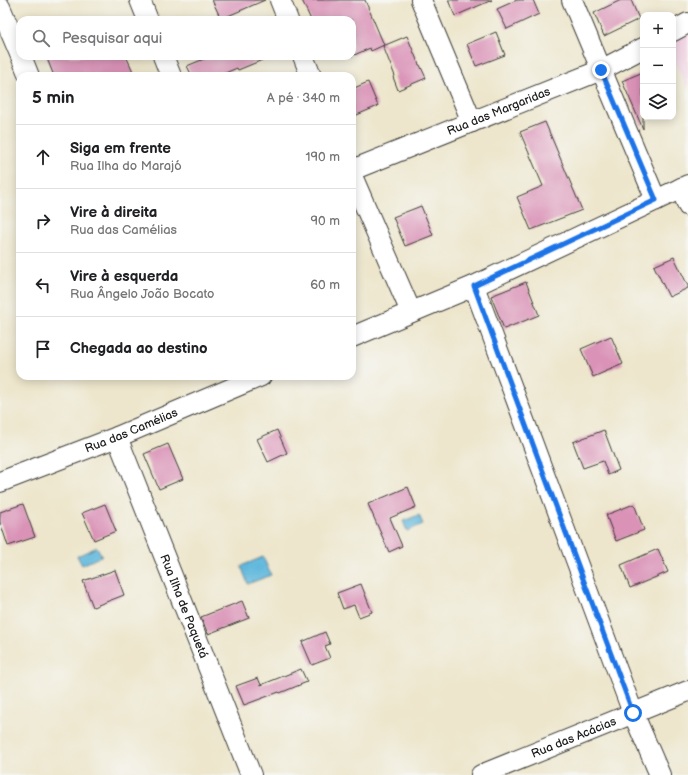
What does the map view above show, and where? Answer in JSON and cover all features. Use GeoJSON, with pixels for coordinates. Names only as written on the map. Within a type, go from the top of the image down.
{"type":"FeatureCollection","features":[{"type":"Feature","properties":{"kind":"street"},"geometry":{"type":"LineString","coordinates":[[140,0],[146,16]]}},
{"type":"Feature","properties":{"kind":"street"},"geometry":{"type":"LineString","coordinates":[[280,0],[286,16]]}},
{"type":"Feature","properties":{"kind":"street"},"geometry":{"type":"LineString","coordinates":[[421,0],[472,122]]}},
{"type":"Feature","properties":{"kind":"street"},"geometry":{"type":"LineString","coordinates":[[572,0],[656,200]]}},
{"type":"Feature","properties":{"kind":"street"},"geometry":{"type":"LineString","coordinates":[[0,7],[16,45]]}},
{"type":"Feature","properties":{"kind":"street"},"geometry":{"type":"LineString","coordinates":[[676,29],[688,23]]}},
{"type":"Feature","properties":{"kind":"street","name":"Rua das Margaridas"},"geometry":{"type":"LineString","coordinates":[[356,168],[601,70],[640,50]]}},
{"type":"Feature","properties":{"kind":"street"},"geometry":{"type":"LineString","coordinates":[[22,60],[27,72]]}},
{"type":"Feature","properties":{"kind":"street"},"geometry":{"type":"LineString","coordinates":[[165,60],[169,72]]}},
{"type":"Feature","properties":{"kind":"street"},"geometry":{"type":"LineString","coordinates":[[305,60],[309,72]]}},
{"type":"Feature","properties":{"kind":"street"},"geometry":{"type":"LineString","coordinates":[[356,185],[411,312]]}},
{"type":"Feature","properties":{"kind":"street"},"geometry":{"type":"LineString","coordinates":[[356,335],[474,286],[656,200],[686,193]]}},
{"type":"Feature","properties":{"kind":"street"},"geometry":{"type":"LineString","coordinates":[[474,286],[633,713],[660,775]]}},
{"type":"Feature","properties":{"kind":"street","name":"Rua das Camélias"},"geometry":{"type":"LineString","coordinates":[[0,482],[117,437],[252,380]]}},
{"type":"Feature","properties":{"kind":"street","name":"Rua Ilha de Paquetá"},"geometry":{"type":"LineString","coordinates":[[117,437],[251,775]]}},
{"type":"Feature","properties":{"kind":"street","name":"Rua das Acácias"},"geometry":{"type":"LineString","coordinates":[[481,775],[688,691]]}},
{"type":"Feature","properties":{"kind":"shaded area"},"geometry":{"type":"Polygon","coordinates":[[[688,29],[688,89],[676,65],[676,35],[688,29]]]}},
{"type":"Feature","properties":{"kind":"water"},"geometry":{"type":"Polygon","coordinates":[[[419,515],[423,524],[407,531],[403,521],[419,515]]]}},
{"type":"Feature","properties":{"kind":"water"},"geometry":{"type":"Polygon","coordinates":[[[97,547],[102,556],[82,565],[77,556],[97,547]]]}},
{"type":"Feature","properties":{"kind":"water"},"geometry":{"type":"Polygon","coordinates":[[[263,557],[271,575],[248,584],[241,566],[263,557]]]}},
{"type":"Feature","properties":{"kind":"building"},"geometry":{"type":"Polygon","coordinates":[[[212,0],[265,0],[228,16],[220,16],[212,0]]]}},
{"type":"Feature","properties":{"kind":"building"},"geometry":{"type":"Polygon","coordinates":[[[302,0],[365,0],[384,45],[371,51],[370,48],[356,54],[356,16],[309,16],[302,0]]]}},
{"type":"Feature","properties":{"kind":"building"},"geometry":{"type":"Polygon","coordinates":[[[448,0],[492,0],[455,16],[448,0]]]}},
{"type":"Feature","properties":{"kind":"building"},"geometry":{"type":"Polygon","coordinates":[[[517,0],[533,0],[539,14],[507,29],[497,9],[517,0]]]}},
{"type":"Feature","properties":{"kind":"building"},"geometry":{"type":"Polygon","coordinates":[[[621,0],[631,0],[639,19],[604,36],[594,13],[621,0]]]}},
{"type":"Feature","properties":{"kind":"building"},"geometry":{"type":"Polygon","coordinates":[[[496,32],[505,55],[476,66],[467,44],[496,32]]]}},
{"type":"Feature","properties":{"kind":"building"},"geometry":{"type":"Polygon","coordinates":[[[407,36],[426,78],[398,90],[393,77],[395,76],[383,46],[407,36]]]}},
{"type":"Feature","properties":{"kind":"building"},"geometry":{"type":"Polygon","coordinates":[[[48,60],[128,60],[133,72],[52,72],[48,60]]]}},
{"type":"Feature","properties":{"kind":"building"},"geometry":{"type":"Polygon","coordinates":[[[201,60],[262,60],[238,70],[237,68],[228,72],[190,72],[187,66],[201,60]]]}},
{"type":"Feature","properties":{"kind":"building"},"geometry":{"type":"Polygon","coordinates":[[[640,73],[640,120],[643,120],[643,129],[622,81],[640,73]]]}},
{"type":"Feature","properties":{"kind":"building"},"geometry":{"type":"Polygon","coordinates":[[[368,82],[378,106],[356,115],[356,87],[368,82]]]}},
{"type":"Feature","properties":{"kind":"building"},"geometry":{"type":"Polygon","coordinates":[[[545,122],[582,210],[531,230],[517,197],[543,186],[520,132],[545,122]]]}},
{"type":"Feature","properties":{"kind":"building"},"geometry":{"type":"Polygon","coordinates":[[[421,206],[433,235],[405,246],[393,217],[421,206]]]}},
{"type":"Feature","properties":{"kind":"building"},"geometry":{"type":"Polygon","coordinates":[[[674,257],[688,288],[669,297],[654,266],[674,257]]]}},
{"type":"Feature","properties":{"kind":"building"},"geometry":{"type":"Polygon","coordinates":[[[526,282],[539,315],[504,329],[491,296],[526,282]]]}},
{"type":"Feature","properties":{"kind":"building"},"geometry":{"type":"Polygon","coordinates":[[[611,336],[623,364],[593,377],[581,349],[611,336]]]}},
{"type":"Feature","properties":{"kind":"building"},"geometry":{"type":"Polygon","coordinates":[[[277,430],[287,453],[268,462],[257,439],[277,430]]]}},
{"type":"Feature","properties":{"kind":"building"},"geometry":{"type":"Polygon","coordinates":[[[604,430],[619,470],[608,475],[603,461],[583,468],[573,442],[604,430]]]}},
{"type":"Feature","properties":{"kind":"building"},"geometry":{"type":"Polygon","coordinates":[[[168,444],[183,479],[159,489],[144,454],[168,444]]]}},
{"type":"Feature","properties":{"kind":"building"},"geometry":{"type":"Polygon","coordinates":[[[408,487],[416,507],[390,518],[402,546],[389,552],[368,504],[408,487]]]}},
{"type":"Feature","properties":{"kind":"building"},"geometry":{"type":"Polygon","coordinates":[[[23,504],[35,537],[8,546],[0,522],[0,512],[23,504]]]}},
{"type":"Feature","properties":{"kind":"building"},"geometry":{"type":"Polygon","coordinates":[[[105,504],[116,531],[94,540],[82,513],[105,504]]]}},
{"type":"Feature","properties":{"kind":"building"},"geometry":{"type":"Polygon","coordinates":[[[634,504],[644,530],[616,541],[606,515],[634,504]]]}},
{"type":"Feature","properties":{"kind":"building"},"geometry":{"type":"Polygon","coordinates":[[[658,549],[668,572],[630,588],[621,565],[658,549]]]}},
{"type":"Feature","properties":{"kind":"building"},"geometry":{"type":"Polygon","coordinates":[[[115,570],[124,595],[93,607],[83,581],[115,570]]]}},
{"type":"Feature","properties":{"kind":"building"},"geometry":{"type":"Polygon","coordinates":[[[361,584],[372,612],[359,617],[354,605],[343,609],[337,593],[361,584]]]}},
{"type":"Feature","properties":{"kind":"building"},"geometry":{"type":"Polygon","coordinates":[[[242,601],[249,618],[208,634],[201,617],[242,601]]]}},
{"type":"Feature","properties":{"kind":"building"},"geometry":{"type":"Polygon","coordinates":[[[325,632],[330,644],[325,646],[330,658],[312,665],[302,642],[325,632]]]}},
{"type":"Feature","properties":{"kind":"building"},"geometry":{"type":"Polygon","coordinates":[[[301,669],[307,682],[244,705],[236,686],[258,678],[261,685],[301,669]]]}},
{"type":"Feature","properties":{"kind":"route"},"geometry":{"type":"LineString","coordinates":[[601,70],[656,200],[474,286],[633,713]]}}]}
